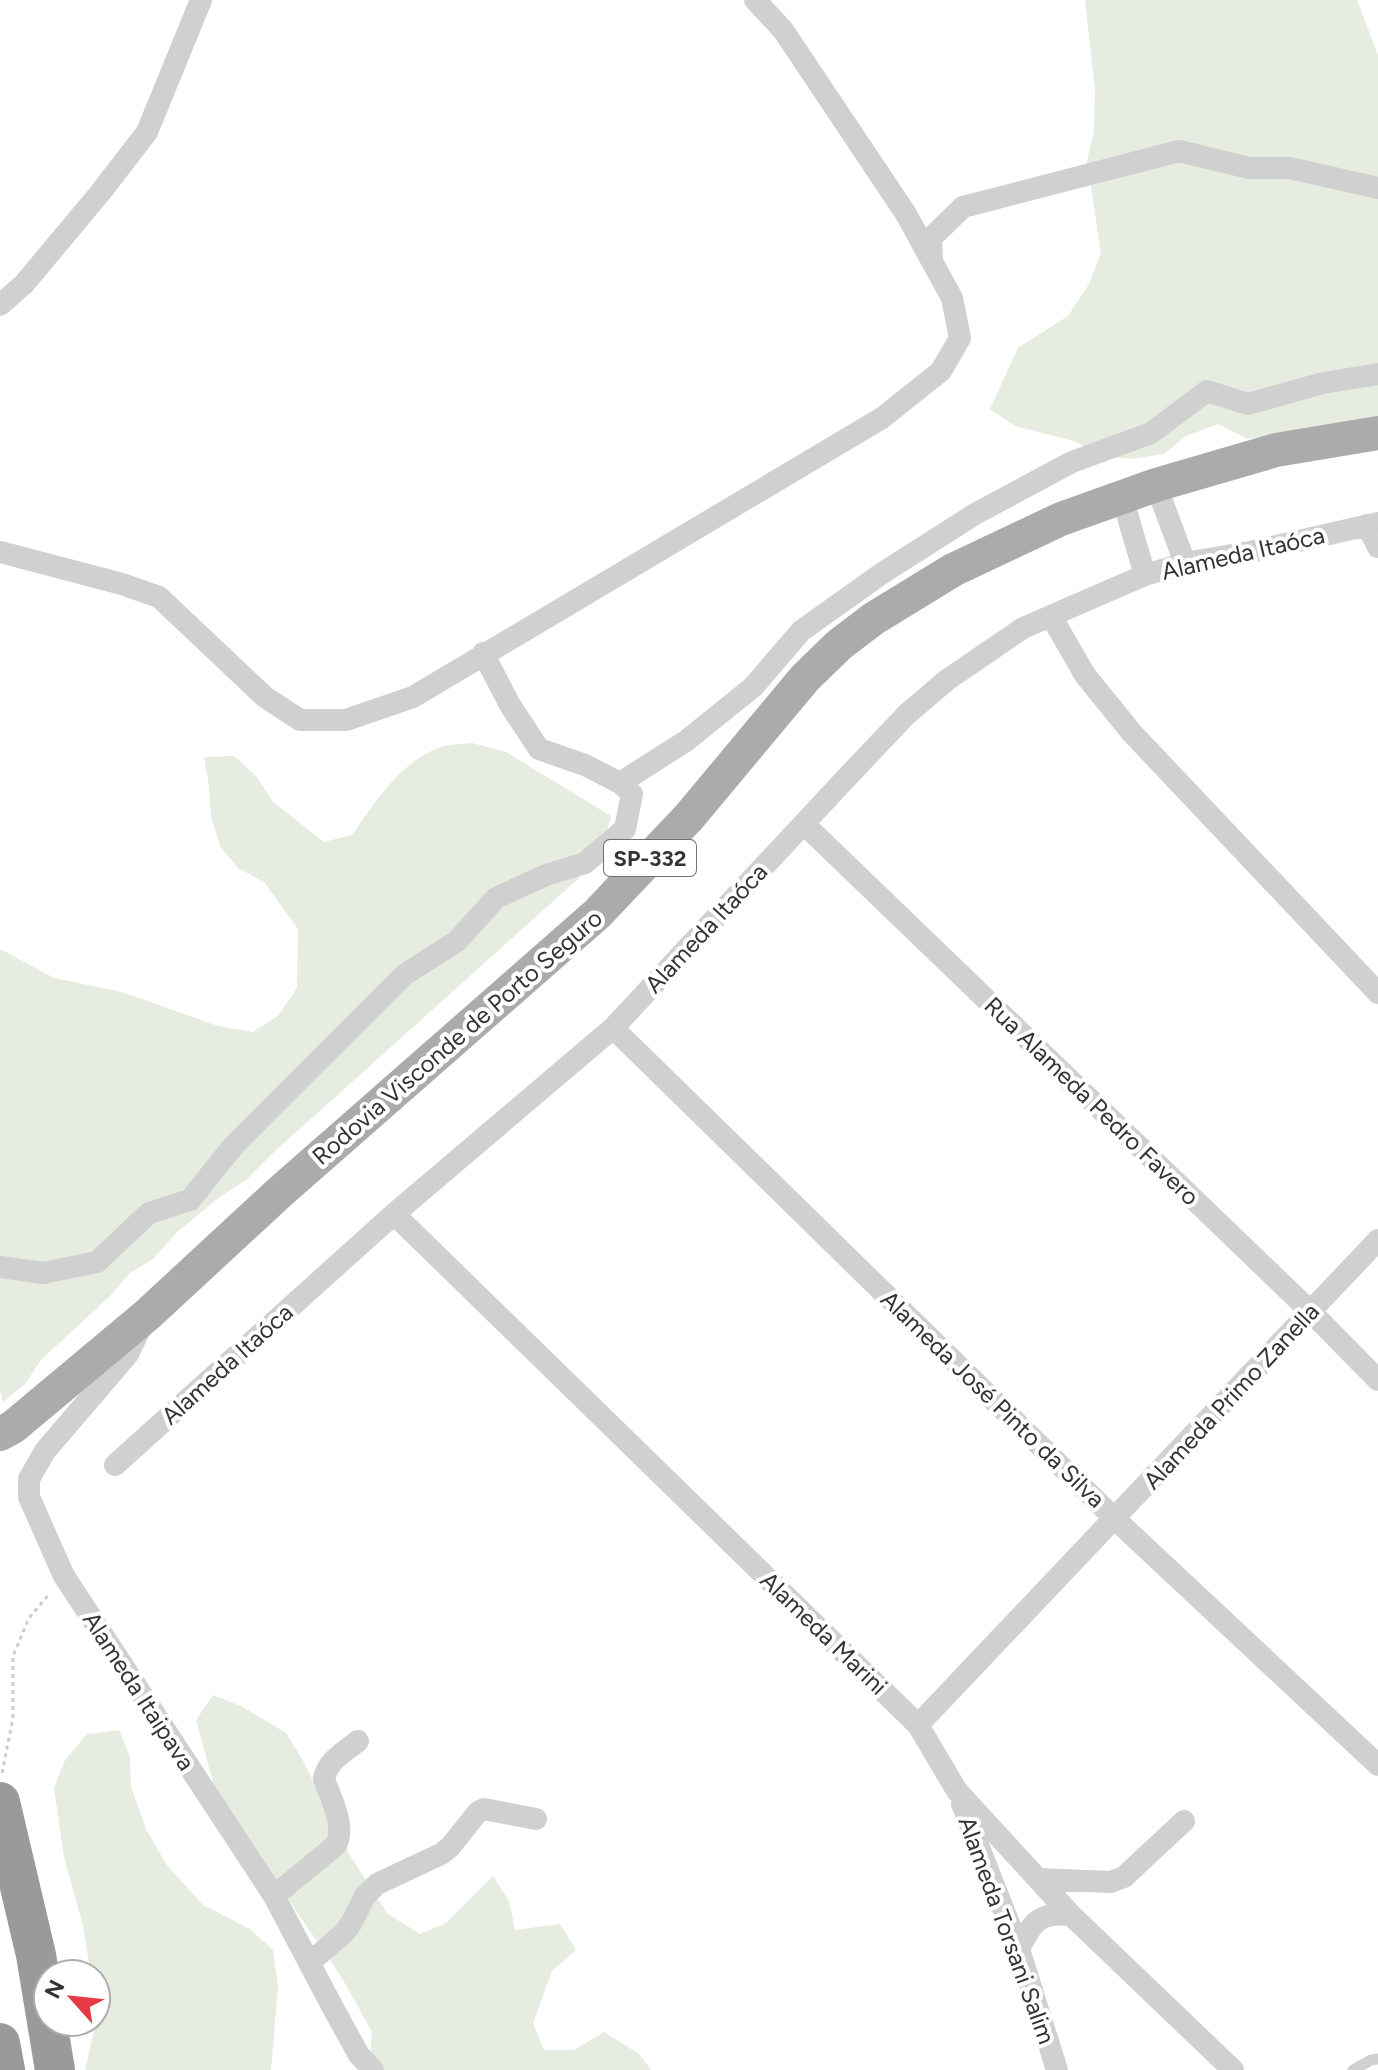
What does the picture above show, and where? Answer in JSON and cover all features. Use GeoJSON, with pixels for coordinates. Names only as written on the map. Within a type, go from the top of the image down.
{"type":"FeatureCollection","features":[{"type":"Feature","properties":{"kind":"highway"},"geometry":{"type":"LineString","coordinates":[[0,1802],[36,1955],[55,2070]]}},
{"type":"Feature","properties":{"kind":"highway"},"geometry":{"type":"LineString","coordinates":[[0,2043],[5,2070]]}},
{"type":"Feature","properties":{"kind":"main road","name":"Rodovia Visconde de Porto Seguro"},"geometry":{"type":"LineString","coordinates":[[0,1434],[13,1427],[147,1315],[280,1192],[597,914],[689,817],[805,678],[839,645],[873,619],[953,570],[1061,519],[1156,485],[1276,450],[1378,433]]}},
{"type":"Feature","properties":{"kind":"street"},"geometry":{"type":"LineString","coordinates":[[0,305],[24,284],[147,132],[201,0]]}},
{"type":"Feature","properties":{"kind":"street"},"geometry":{"type":"LineString","coordinates":[[0,552],[122,584],[159,597],[265,697],[300,720],[346,720],[413,697],[882,418],[941,371],[960,338],[952,298],[906,214],[783,30],[755,0]]}},
{"type":"Feature","properties":{"kind":"street"},"geometry":{"type":"LineString","coordinates":[[932,261],[931,238],[963,207],[1179,151],[1249,168],[1290,168],[1378,188]]}},
{"type":"Feature","properties":{"kind":"street"},"geometry":{"type":"LineString","coordinates":[[620,783],[686,741],[753,687],[801,631],[881,574],[975,514],[1072,462],[1151,433],[1207,391],[1248,404],[1323,383],[1378,374]]}},
{"type":"Feature","properties":{"kind":"street"},"geometry":{"type":"LineString","coordinates":[[1156,485],[1185,563]]}},
{"type":"Feature","properties":{"kind":"street"},"geometry":{"type":"LineString","coordinates":[[1122,497],[1145,575]]}},
{"type":"Feature","properties":{"kind":"street"},"geometry":{"type":"LineString","coordinates":[[1372,524],[1378,547]]}},
{"type":"Feature","properties":{"kind":"street","name":"Alameda Itaóca"},"geometry":{"type":"LineString","coordinates":[[115,1465],[394,1214],[613,1028],[907,714],[947,680],[1023,628],[1145,575],[1185,563],[1250,552],[1372,524]]}},
{"type":"Feature","properties":{"kind":"street"},"geometry":{"type":"LineString","coordinates":[[1051,616],[1085,675],[1132,733],[1378,993]]}},
{"type":"Feature","properties":{"kind":"street"},"geometry":{"type":"LineString","coordinates":[[0,1267],[43,1273],[97,1262],[149,1213],[190,1200],[235,1144],[404,975],[457,941],[496,898],[546,875],[585,863],[625,829],[632,794],[620,783],[585,765],[539,749],[510,705],[483,653]]}},
{"type":"Feature","properties":{"kind":"street","name":"Rua Alameda Pedro Favero"},"geometry":{"type":"LineString","coordinates":[[804,824],[1378,1380]]}},
{"type":"Feature","properties":{"kind":"street","name":"Alameda José Pinto da Silva"},"geometry":{"type":"LineString","coordinates":[[613,1028],[1115,1519],[1378,1765]]}},
{"type":"Feature","properties":{"kind":"street","name":"Alameda Marini"},"geometry":{"type":"LineString","coordinates":[[394,1214],[918,1725],[957,1791],[1071,1915],[1233,2070]]}},
{"type":"Feature","properties":{"kind":"street","name":"Alameda Primo Zanella"},"geometry":{"type":"LineString","coordinates":[[918,1725],[1378,1240]]}},
{"type":"Feature","properties":{"kind":"street","name":"Alameda Itaipava"},"geometry":{"type":"LineString","coordinates":[[147,1315],[128,1354],[45,1451],[29,1479],[29,1497],[64,1576],[274,1896],[359,2055],[373,2070]]}},
{"type":"Feature","properties":{"kind":"street"},"geometry":{"type":"LineString","coordinates":[[274,1896],[336,1845],[341,1836],[324,1779],[325,1771],[330,1763],[358,1741]]}},
{"type":"Feature","properties":{"kind":"street","name":"Alameda Torsani Salim"},"geometry":{"type":"LineString","coordinates":[[957,1791],[1019,1949],[1057,2070]]}},
{"type":"Feature","properties":{"kind":"street"},"geometry":{"type":"LineString","coordinates":[[309,1963],[344,1933],[365,1896],[377,1884],[441,1854],[478,1812],[484,1809],[536,1819]]}},
{"type":"Feature","properties":{"kind":"street"},"geometry":{"type":"LineString","coordinates":[[1038,1879],[1111,1882],[1124,1877],[1184,1821]]}},
{"type":"Feature","properties":{"kind":"street"},"geometry":{"type":"LineString","coordinates":[[1019,1949],[1029,1927],[1044,1915],[1071,1915]]}},
{"type":"Feature","properties":{"kind":"lane"},"geometry":{"type":"LineString","coordinates":[[1353,2070],[1378,2059]]}},
{"type":"Feature","properties":{"kind":"path"},"geometry":{"type":"LineString","coordinates":[[0,1781],[13,1718],[13,1656],[29,1618],[64,1576]]}},
{"type":"Feature","properties":{"kind":"shaded area"},"geometry":{"type":"Polygon","coordinates":[[[1085,0],[1357,0],[1378,55],[1378,418],[1248,439],[1218,424],[1186,436],[1164,454],[1132,459],[1104,456],[1074,441],[1015,426],[990,409],[1018,348],[1068,316],[1089,284],[1101,253],[1087,161],[1094,131],[1095,90],[1085,0]]]}},
{"type":"Feature","properties":{"kind":"shaded area"},"geometry":{"type":"Polygon","coordinates":[[[472,743],[506,752],[611,816],[603,846],[578,879],[246,1180],[177,1232],[154,1258],[129,1274],[109,1297],[42,1359],[25,1384],[3,1402],[0,1390],[0,949],[54,978],[122,992],[218,1026],[253,1032],[278,1016],[297,988],[298,929],[264,882],[238,868],[220,846],[211,816],[204,757],[234,756],[257,777],[273,802],[324,842],[352,835],[390,784],[427,753],[441,747],[472,743]]]}},
{"type":"Feature","properties":{"kind":"shaded area"},"geometry":{"type":"Polygon","coordinates":[[[213,1695],[241,1706],[286,1733],[351,1857],[388,1914],[420,1934],[446,1923],[493,1876],[509,1901],[515,1930],[560,1924],[576,1950],[552,1971],[533,2023],[544,2050],[574,2050],[604,2032],[639,2054],[651,2070],[369,2070],[372,2032],[342,1978],[216,1793],[196,1720],[213,1695]]]}},
{"type":"Feature","properties":{"kind":"shaded area"},"geometry":{"type":"Polygon","coordinates":[[[119,1730],[130,1757],[131,1787],[146,1829],[166,1864],[203,1905],[250,1929],[273,1950],[278,1987],[271,2070],[85,2070],[92,2038],[112,2038],[112,1958],[88,1958],[64,1857],[54,1788],[65,1760],[87,1734],[119,1730]]]}}]}
